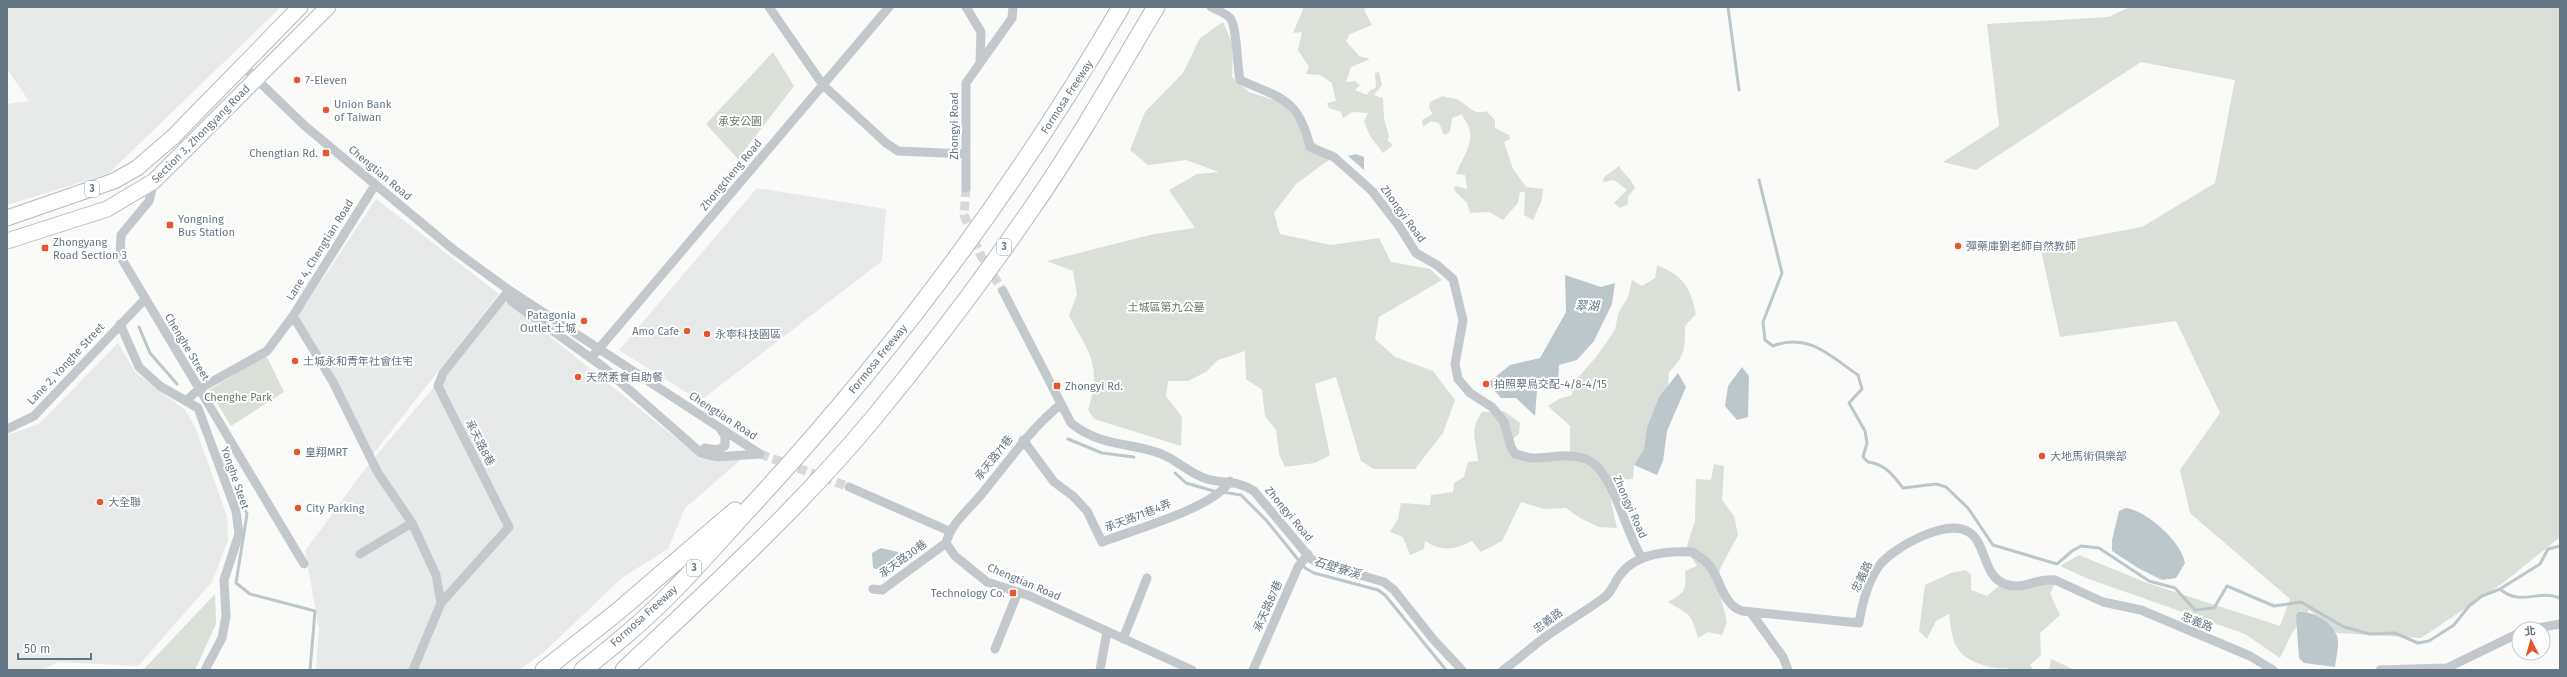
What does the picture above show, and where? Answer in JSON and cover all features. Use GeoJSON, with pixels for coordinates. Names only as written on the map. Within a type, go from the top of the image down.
{"type":"FeatureCollection","features":[{"type":"Feature","properties":{"kind":"highway","name":"Formosa Freeway"},"geometry":{"type":"LineString","coordinates":[[583,670],[670,595],[783,472],[921,306],[1004,194],[1078,82],[1122,7]]}},
{"type":"Feature","properties":{"kind":"highway","name":"3"},"geometry":{"type":"LineString","coordinates":[[624,670],[767,534],[870,422],[947,326],[1033,207],[1156,7]]}},
{"type":"Feature","properties":{"kind":"highway"},"geometry":{"type":"LineString","coordinates":[[544,670],[616,613],[783,472]]}},
{"type":"Feature","properties":{"kind":"main road","name":"Section 3, Zhongyang Road"},"geometry":{"type":"LineString","coordinates":[[7,218],[114,181],[137,168],[167,142],[300,7]]}},
{"type":"Feature","properties":{"kind":"main road","name":"Section 3, Zhongyang Road"},"geometry":{"type":"LineString","coordinates":[[7,241],[104,210],[154,181],[181,156],[328,7]]}},
{"type":"Feature","properties":{"kind":"main road"},"geometry":{"type":"LineString","coordinates":[[167,142],[181,156]]}},
{"type":"Feature","properties":{"kind":"street"},"geometry":{"type":"LineString","coordinates":[[769,7],[823,85],[898,151],[966,154]]}},
{"type":"Feature","properties":{"kind":"street","name":"Zhongcheng Road"},"geometry":{"type":"LineString","coordinates":[[591,358],[889,7]]}},
{"type":"Feature","properties":{"kind":"street"},"geometry":{"type":"LineString","coordinates":[[966,7],[981,32],[980,62]]}},
{"type":"Feature","properties":{"kind":"street","name":"Zhongyi Road"},"geometry":{"type":"LineString","coordinates":[[966,188],[966,83],[1012,18],[1013,7]]}},
{"type":"Feature","properties":{"kind":"street","name":"Zhongyi Road"},"geometry":{"type":"LineString","coordinates":[[1210,7],[1230,18],[1236,31],[1236,63],[1240,80],[1275,94],[1292,106],[1306,128],[1310,147],[1334,157],[1372,191],[1399,226],[1416,253],[1437,265],[1453,279],[1463,320],[1455,364],[1458,379],[1470,393],[1492,407],[1504,422],[1511,446],[1516,454],[1532,458],[1560,456],[1588,460],[1601,471],[1614,494],[1630,536],[1642,558]]}},
{"type":"Feature","properties":{"kind":"street","name":"Chengtian Road"},"geometry":{"type":"LineString","coordinates":[[242,66],[305,126],[454,250],[509,290],[737,441],[760,454],[727,455],[716,457],[701,453],[591,358],[511,301],[509,290]]}},
{"type":"Feature","properties":{"kind":"street","name":"Chenghe Street"},"geometry":{"type":"LineString","coordinates":[[154,181],[149,201],[126,227],[119,242],[120,256],[304,564]]}},
{"type":"Feature","properties":{"kind":"street","name":"Lane 4, Chengtian Road"},"geometry":{"type":"LineString","coordinates":[[375,185],[293,316],[333,382],[378,473],[412,523],[436,575],[441,603]]}},
{"type":"Feature","properties":{"kind":"street","name":"承天路8巷"},"geometry":{"type":"LineString","coordinates":[[441,603],[509,527],[438,386],[443,373],[509,290]]}},
{"type":"Feature","properties":{"kind":"street","name":"Zhongyi Road"},"geometry":{"type":"LineString","coordinates":[[1003,292],[1071,423],[1085,434],[1160,454],[1193,473],[1209,480],[1228,484],[1244,484],[1254,491],[1305,557],[1319,563],[1384,582],[1394,590],[1433,639],[1462,670]]}},
{"type":"Feature","properties":{"kind":"street","name":"Lane 2, Yonghe Street"},"geometry":{"type":"LineString","coordinates":[[7,429],[34,416],[120,324],[145,300]]}},
{"type":"Feature","properties":{"kind":"street"},"geometry":{"type":"LineString","coordinates":[[186,401],[199,389],[267,351],[293,316]]}},
{"type":"Feature","properties":{"kind":"street","name":"Yonghe Steet"},"geometry":{"type":"LineString","coordinates":[[120,324],[138,367],[160,386],[198,408],[236,511],[239,534],[224,580],[226,616],[222,638],[205,670]]}},
{"type":"Feature","properties":{"kind":"street","name":"承天路71巷"},"geometry":{"type":"LineString","coordinates":[[949,531],[981,495],[1023,440],[1039,422],[1061,404]]}},
{"type":"Feature","properties":{"kind":"street"},"geometry":{"type":"LineString","coordinates":[[684,437],[704,448],[717,450],[726,446],[725,436],[721,430]]}},
{"type":"Feature","properties":{"kind":"street","name":"承天路71巷4弄"},"geometry":{"type":"LineString","coordinates":[[1023,440],[1054,482],[1073,496],[1087,511],[1102,542],[1206,503],[1228,484]]}},
{"type":"Feature","properties":{"kind":"street"},"geometry":{"type":"LineString","coordinates":[[727,455],[734,450],[737,441]]}},
{"type":"Feature","properties":{"kind":"street"},"geometry":{"type":"LineString","coordinates":[[849,487],[949,531],[946,543]]}},
{"type":"Feature","properties":{"kind":"street"},"geometry":{"type":"LineString","coordinates":[[360,554],[412,523]]}},
{"type":"Feature","properties":{"kind":"street","name":"忠義路"},"geometry":{"type":"LineString","coordinates":[[1503,670],[1525,655],[1542,639],[1603,599],[1613,589],[1625,568],[1642,558],[1674,552],[1692,552],[1710,567],[1721,590],[1734,609],[1752,614],[1859,623],[1863,600],[1879,567],[1887,557],[1937,529],[1950,527],[1967,531],[1975,537],[1993,576],[2004,584],[2021,586],[2049,579],[2055,580],[2103,602],[2141,610],[2250,656],[2273,670]]}},
{"type":"Feature","properties":{"kind":"street","name":"Chengtian Road"},"geometry":{"type":"LineString","coordinates":[[946,543],[955,556],[987,582],[1018,592],[1192,670]]}},
{"type":"Feature","properties":{"kind":"street","name":"承天路30巷"},"geometry":{"type":"LineString","coordinates":[[873,589],[882,590],[946,543]]}},
{"type":"Feature","properties":{"kind":"street","name":"承天路87巷"},"geometry":{"type":"LineString","coordinates":[[1253,670],[1298,567],[1305,557]]}},
{"type":"Feature","properties":{"kind":"street"},"geometry":{"type":"LineString","coordinates":[[1122,639],[1147,578]]}},
{"type":"Feature","properties":{"kind":"street"},"geometry":{"type":"LineString","coordinates":[[996,649],[1018,592]]}},
{"type":"Feature","properties":{"kind":"street"},"geometry":{"type":"LineString","coordinates":[[413,670],[441,603]]}},
{"type":"Feature","properties":{"kind":"street"},"geometry":{"type":"LineString","coordinates":[[1752,614],[1783,657],[1788,670]]}},
{"type":"Feature","properties":{"kind":"street"},"geometry":{"type":"LineString","coordinates":[[1100,670],[1107,632]]}},
{"type":"Feature","properties":{"kind":"street"},"geometry":{"type":"LineString","coordinates":[[2380,670],[2447,668],[2511,637]]}},
{"type":"Feature","properties":{"kind":"shaded area"},"geometry":{"type":"Polygon","coordinates":[[[7,7],[281,7],[108,174],[7,205],[7,104],[29,101],[7,69],[7,7]]]}},
{"type":"Feature","properties":{"kind":"shaded area"},"geometry":{"type":"Polygon","coordinates":[[[757,188],[886,209],[882,261],[700,401],[619,350],[757,188]]]}},
{"type":"Feature","properties":{"kind":"shaded area"},"geometry":{"type":"Polygon","coordinates":[[[376,199],[499,294],[373,454],[298,316],[376,199]]]}},
{"type":"Feature","properties":{"kind":"shaded area"},"geometry":{"type":"Polygon","coordinates":[[[506,301],[687,447],[715,462],[744,457],[685,508],[668,549],[623,577],[544,652],[519,670],[316,670],[319,628],[305,551],[365,469],[506,301]]]}},
{"type":"Feature","properties":{"kind":"shaded area","name":"大全聯"},"geometry":{"type":"Polygon","coordinates":[[[118,343],[136,373],[185,410],[195,427],[227,516],[228,540],[212,582],[138,666],[59,662],[42,670],[7,670],[7,435],[39,424],[118,343]]]}},
{"type":"Feature","properties":{"kind":"green space"},"geometry":{"type":"Polygon","coordinates":[[[1304,7],[1367,7],[1364,10],[1372,25],[1350,34],[1346,41],[1359,56],[1370,59],[1351,67],[1346,82],[1355,81],[1360,85],[1355,90],[1367,95],[1370,90],[1376,88],[1375,73],[1379,72],[1382,85],[1374,95],[1383,98],[1384,118],[1389,137],[1387,140],[1393,145],[1383,153],[1370,136],[1364,121],[1368,113],[1352,112],[1343,118],[1341,112],[1329,108],[1327,103],[1336,101],[1332,83],[1320,75],[1306,74],[1309,67],[1298,50],[1302,32],[1293,33],[1304,7]]]}},
{"type":"Feature","properties":{"kind":"green space"},"geometry":{"type":"Polygon","coordinates":[[[2130,7],[2560,7],[2560,537],[2503,583],[2421,638],[2337,633],[2309,610],[2292,633],[2280,658],[2245,634],[2086,578],[2060,566],[2079,555],[2147,583],[2280,626],[2290,599],[2190,513],[2180,470],[2220,413],[2176,321],[2060,337],[2040,246],[2142,227],[2215,183],[2235,80],[2141,62],[1976,170],[1943,162],[1999,126],[1987,24],[2108,17],[2130,7]]]}},
{"type":"Feature","properties":{"kind":"green space","name":"土城區第九公墓"},"geometry":{"type":"Polygon","coordinates":[[[1223,22],[1233,45],[1232,77],[1249,92],[1283,103],[1303,130],[1330,159],[1296,184],[1274,213],[1280,234],[1331,245],[1379,238],[1391,262],[1430,269],[1442,280],[1379,317],[1375,339],[1395,357],[1433,371],[1455,400],[1443,433],[1415,469],[1374,469],[1361,461],[1336,377],[1315,384],[1330,455],[1315,463],[1285,467],[1279,454],[1276,430],[1265,416],[1262,390],[1246,379],[1245,351],[1218,360],[1206,372],[1188,381],[1168,381],[1166,396],[1182,417],[1181,446],[1094,419],[1088,410],[1094,382],[1094,371],[1092,360],[1083,340],[1069,316],[1077,294],[1073,271],[1047,261],[1154,234],[1195,228],[1169,190],[1197,174],[1219,172],[1186,160],[1148,165],[1130,150],[1145,112],[1183,73],[1200,38],[1223,22]]]}},
{"type":"Feature","properties":{"kind":"green space","name":"承安公園"},"geometry":{"type":"Polygon","coordinates":[[[773,52],[794,86],[738,159],[706,124],[773,52]]]}},
{"type":"Feature","properties":{"kind":"green space"},"geometry":{"type":"Polygon","coordinates":[[[1443,96],[1457,99],[1476,112],[1486,111],[1495,120],[1495,128],[1509,135],[1510,139],[1504,142],[1513,169],[1526,187],[1543,189],[1542,200],[1533,220],[1524,215],[1525,192],[1520,192],[1518,203],[1503,220],[1489,212],[1470,213],[1467,203],[1454,190],[1455,186],[1467,189],[1465,175],[1456,174],[1470,140],[1469,128],[1462,114],[1452,118],[1450,132],[1444,135],[1439,123],[1431,121],[1423,127],[1422,120],[1433,114],[1429,108],[1430,102],[1443,96]]]}},
{"type":"Feature","properties":{"kind":"green space"},"geometry":{"type":"Polygon","coordinates":[[[1619,166],[1635,188],[1628,197],[1628,204],[1620,208],[1614,203],[1627,190],[1614,180],[1603,182],[1604,177],[1619,166]]]}},
{"type":"Feature","properties":{"kind":"green space"},"geometry":{"type":"Polygon","coordinates":[[[1657,265],[1673,273],[1684,283],[1691,296],[1696,314],[1685,326],[1683,351],[1674,367],[1669,372],[1668,387],[1659,397],[1647,427],[1644,449],[1634,465],[1633,479],[1619,480],[1608,488],[1617,528],[1599,527],[1580,518],[1566,508],[1544,509],[1521,502],[1502,541],[1481,552],[1472,541],[1454,548],[1443,548],[1431,545],[1425,541],[1424,549],[1410,555],[1403,537],[1390,532],[1398,519],[1401,503],[1430,505],[1431,495],[1453,492],[1454,483],[1464,477],[1468,462],[1478,461],[1474,431],[1475,425],[1482,412],[1504,411],[1520,423],[1519,434],[1509,442],[1514,453],[1570,459],[1570,426],[1548,406],[1559,399],[1572,395],[1574,382],[1597,356],[1615,330],[1618,314],[1628,297],[1632,280],[1642,286],[1655,278],[1657,265]]]}},
{"type":"Feature","properties":{"kind":"green space","name":"Chenghe Park"},"geometry":{"type":"Polygon","coordinates":[[[266,355],[284,392],[231,426],[209,390],[266,355]]]}},
{"type":"Feature","properties":{"kind":"green space"},"geometry":{"type":"Polygon","coordinates":[[[1714,464],[1724,466],[1722,500],[1734,516],[1738,535],[1720,569],[1717,582],[1727,622],[1722,635],[1708,632],[1698,638],[1691,618],[1685,612],[1668,602],[1681,594],[1683,591],[1685,587],[1685,571],[1697,566],[1686,549],[1695,521],[1696,479],[1711,480],[1714,464]]]}},
{"type":"Feature","properties":{"kind":"green space"},"geometry":{"type":"Polygon","coordinates":[[[1966,570],[1971,575],[1971,590],[1987,596],[2001,584],[2056,582],[2050,593],[2060,615],[2040,633],[2041,655],[2030,665],[2034,670],[2008,670],[2007,668],[1990,667],[1971,660],[1960,651],[1953,639],[1949,614],[1936,621],[1927,639],[1919,631],[1925,585],[1951,573],[1966,570]]]}},
{"type":"Feature","properties":{"kind":"green space"},"geometry":{"type":"Polygon","coordinates":[[[215,594],[216,624],[195,670],[143,670],[215,594]]]}},
{"type":"Feature","properties":{"kind":"green space"},"geometry":{"type":"Polygon","coordinates":[[[2051,659],[2075,670],[2049,670],[2051,659]]]}},
{"type":"Feature","properties":{"kind":"water"},"geometry":{"type":"Polygon","coordinates":[[[1356,154],[1364,157],[1364,170],[1348,156],[1356,154]]]}},
{"type":"Feature","properties":{"kind":"water","name":"翠湖"},"geometry":{"type":"Polygon","coordinates":[[[1565,275],[1601,287],[1615,283],[1612,304],[1594,341],[1577,360],[1559,365],[1558,381],[1537,390],[1535,416],[1516,398],[1501,398],[1488,383],[1510,365],[1540,358],[1566,312],[1565,275]]]}},
{"type":"Feature","properties":{"kind":"water"},"geometry":{"type":"Polygon","coordinates":[[[1742,367],[1749,376],[1748,417],[1737,420],[1725,406],[1728,386],[1742,367]]]}},
{"type":"Feature","properties":{"kind":"water"},"geometry":{"type":"Polygon","coordinates":[[[1678,373],[1686,387],[1667,431],[1663,461],[1657,475],[1634,465],[1644,449],[1647,427],[1659,397],[1678,373]]]}},
{"type":"Feature","properties":{"kind":"water"},"geometry":{"type":"Polygon","coordinates":[[[2126,508],[2134,510],[2153,521],[2162,528],[2177,546],[2185,563],[2176,578],[2162,580],[2138,568],[2112,551],[2112,540],[2119,511],[2126,508]]]}},
{"type":"Feature","properties":{"kind":"water"},"geometry":{"type":"Polygon","coordinates":[[[881,548],[898,552],[904,565],[886,572],[873,568],[872,553],[881,548]]]}},
{"type":"Feature","properties":{"kind":"water"},"geometry":{"type":"Polygon","coordinates":[[[2298,612],[2309,613],[2318,617],[2325,621],[2335,631],[2338,646],[2335,667],[2304,663],[2299,658],[2296,616],[2298,612]]]}},
{"type":"Feature","properties":{"kind":"waterway"},"geometry":{"type":"LineString","coordinates":[[1728,7],[1739,90]]}},
{"type":"Feature","properties":{"kind":"waterway"},"geometry":{"type":"LineString","coordinates":[[1759,180],[1782,273],[1763,322],[1765,340],[1773,346],[1786,342],[1808,344],[1828,354],[1858,375],[1862,389],[1849,403],[1865,431],[1867,443],[1863,457],[1868,462],[1879,465],[1888,471],[1903,488],[1936,484],[1946,487],[1968,508],[1993,545],[2057,564],[2072,551],[2081,546],[2099,548],[2149,581],[2175,588],[2195,610],[2214,608],[2227,586],[2274,606],[2301,602],[2344,627],[2370,634],[2395,633],[2418,643],[2429,641],[2454,625],[2469,606],[2482,596],[2500,589],[2515,597],[2544,595],[2560,598]]}},
{"type":"Feature","properties":{"kind":"waterway"},"geometry":{"type":"LineString","coordinates":[[139,327],[150,353],[177,384]]}},
{"type":"Feature","properties":{"kind":"waterway","name":"石壁寮溪"},"geometry":{"type":"LineString","coordinates":[[1068,439],[1102,453],[1134,457]]}},
{"type":"Feature","properties":{"kind":"waterway"},"geometry":{"type":"LineString","coordinates":[[223,457],[247,514],[236,583],[250,594],[315,611],[310,670]]}},
{"type":"Feature","properties":{"kind":"waterway","name":"石壁寮溪"},"geometry":{"type":"LineString","coordinates":[[1175,473],[1186,483],[1217,492]]}},
{"type":"Feature","properties":{"kind":"waterway","name":"石壁寮溪"},"geometry":{"type":"LineString","coordinates":[[1222,492],[1241,495],[1266,520],[1305,568],[1314,573],[1378,590],[1385,595],[1446,670]]}},
{"type":"Feature","properties":{"kind":"waterway"},"geometry":{"type":"LineString","coordinates":[[2500,589],[2540,564],[2548,549],[2560,546]]}},
{"type":"Feature","properties":{"kind":"tunnel"},"geometry":{"type":"LineString","coordinates":[[966,188],[964,215],[981,256],[1003,291]]}},
{"type":"Feature","properties":{"kind":"tunnel"},"geometry":{"type":"LineString","coordinates":[[760,454],[849,487]]}},
{"type":"Feature","properties":{"kind":"place","name":"7-Eleven"},"geometry":{"type":"Point","coordinates":[297,80]}},
{"type":"Feature","properties":{"kind":"place","name":"Union Bank of Taiwan"},"geometry":{"type":"Point","coordinates":[326,110]}},
{"type":"Feature","properties":{"kind":"place","name":"Chengtian Rd."},"geometry":{"type":"Point","coordinates":[326,153]}},
{"type":"Feature","properties":{"kind":"place","name":"Yongning Bus Station"},"geometry":{"type":"Point","coordinates":[170,225]}},
{"type":"Feature","properties":{"kind":"place","name":"彈藥庫劉老師自然教師"},"geometry":{"type":"Point","coordinates":[1958,246]}},
{"type":"Feature","properties":{"kind":"place","name":"Zhongyang Road Section 3"},"geometry":{"type":"Point","coordinates":[45,248]}},
{"type":"Feature","properties":{"kind":"place","name":"Patagonia Outlet 土城"},"geometry":{"type":"Point","coordinates":[584,321]}},
{"type":"Feature","properties":{"kind":"place","name":"Amo Cafe"},"geometry":{"type":"Point","coordinates":[687,331]}},
{"type":"Feature","properties":{"kind":"place","name":"永寧科技園區"},"geometry":{"type":"Point","coordinates":[707,334]}},
{"type":"Feature","properties":{"kind":"place","name":"土城永和青年社會住宅"},"geometry":{"type":"Point","coordinates":[295,361]}},
{"type":"Feature","properties":{"kind":"place","name":"天然素食自助餐"},"geometry":{"type":"Point","coordinates":[578,377]}},
{"type":"Feature","properties":{"kind":"place","name":"拍照翠鳥交配-4/8-4/15"},"geometry":{"type":"Point","coordinates":[1486,384]}},
{"type":"Feature","properties":{"kind":"place","name":"Zhongyi Rd."},"geometry":{"type":"Point","coordinates":[1057,386]}},
{"type":"Feature","properties":{"kind":"place","name":"皇翔MRT"},"geometry":{"type":"Point","coordinates":[297,452]}},
{"type":"Feature","properties":{"kind":"place","name":"大地馬術俱樂部"},"geometry":{"type":"Point","coordinates":[2042,456]}},
{"type":"Feature","properties":{"kind":"place","name":"大全聯"},"geometry":{"type":"Point","coordinates":[100,502]}},
{"type":"Feature","properties":{"kind":"place","name":"City Parking"},"geometry":{"type":"Point","coordinates":[298,508]}},
{"type":"Feature","properties":{"kind":"place","name":"Technology Co."},"geometry":{"type":"Point","coordinates":[1013,593]}}]}
